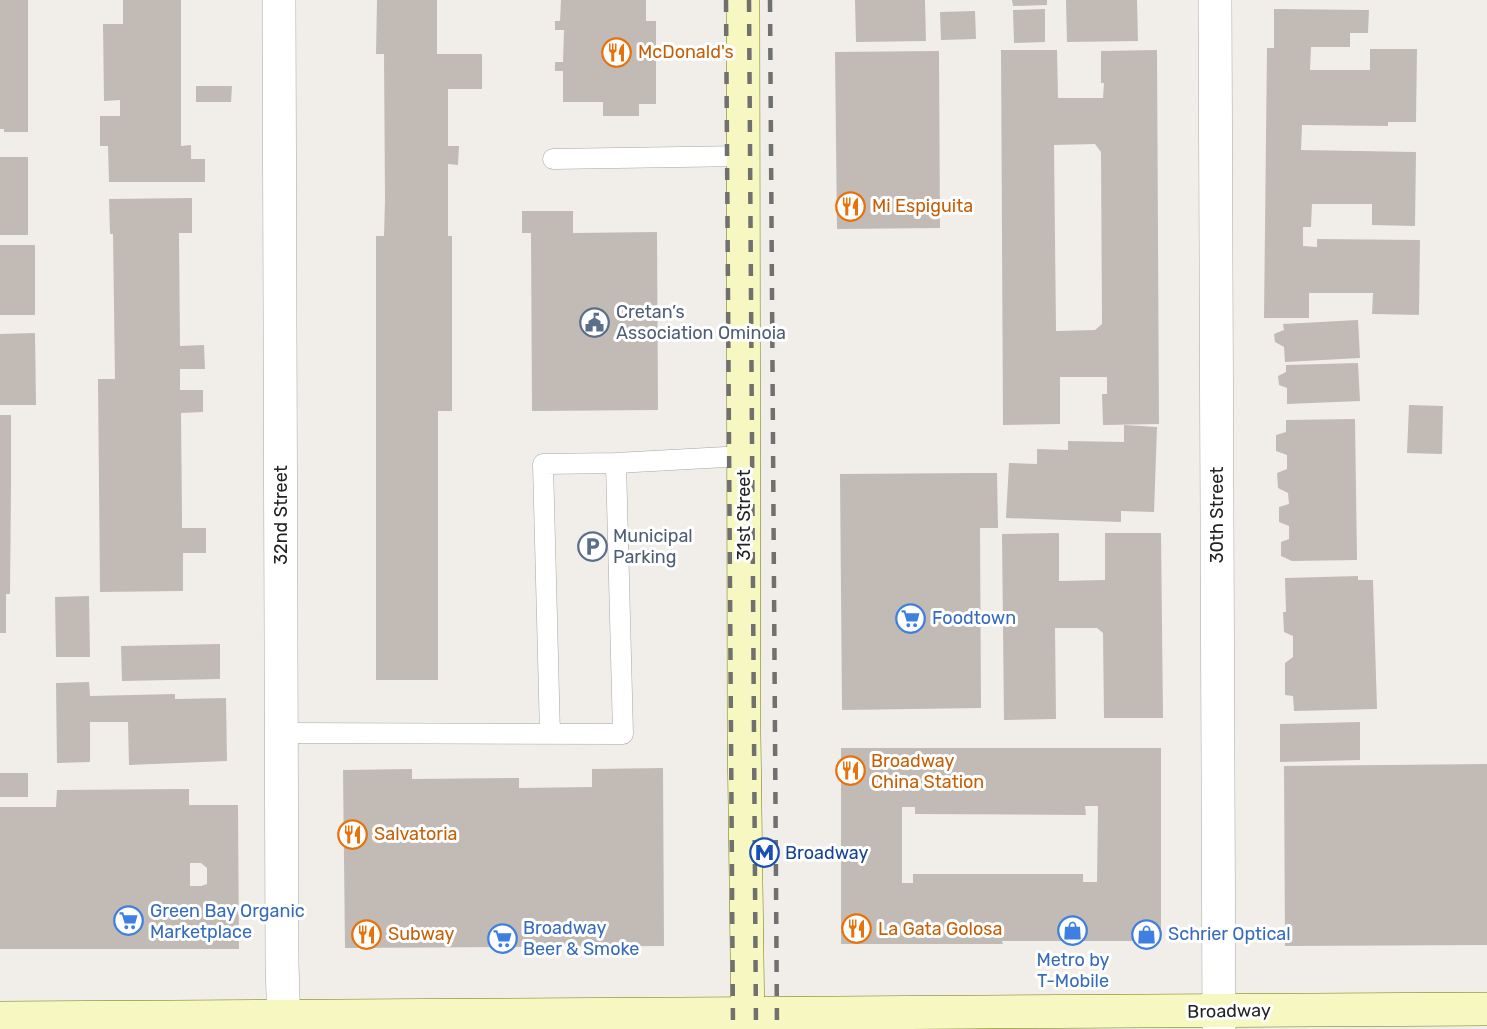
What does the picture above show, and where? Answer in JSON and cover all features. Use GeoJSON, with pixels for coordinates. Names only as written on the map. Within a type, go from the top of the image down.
{"type":"FeatureCollection","features":[{"type":"Feature","properties":{"kind":"main road","name":"31st Street"},"geometry":{"type":"LineString","coordinates":[[743,0],[744,734],[748,1021]]}},
{"type":"Feature","properties":{"kind":"main road","name":"Broadway"},"geometry":{"type":"LineString","coordinates":[[0,1018],[284,1022],[748,1021],[830,1014],[1219,1020],[1487,1008]]}},
{"type":"Feature","properties":{"kind":"street","name":"32nd Street"},"geometry":{"type":"LineString","coordinates":[[279,0],[284,1022]]}},
{"type":"Feature","properties":{"kind":"street","name":"30th Street"},"geometry":{"type":"LineString","coordinates":[[1215,0],[1219,1020]]}},
{"type":"Feature","properties":{"kind":"lane"},"geometry":{"type":"LineString","coordinates":[[553,159],[744,156]]}},
{"type":"Feature","properties":{"kind":"lane"},"geometry":{"type":"LineString","coordinates":[[550,734],[543,464],[616,463],[744,456]]}},
{"type":"Feature","properties":{"kind":"lane"},"geometry":{"type":"LineString","coordinates":[[282,733],[623,734],[616,463]]}},
{"type":"Feature","properties":{"kind":"building"},"geometry":{"type":"Polygon","coordinates":[[[0,0],[28,0],[28,132],[4,132],[4,129],[0,129],[0,0]]]}},
{"type":"Feature","properties":{"kind":"building"},"geometry":{"type":"Polygon","coordinates":[[[123,0],[181,0],[181,146],[191,145],[191,159],[205,159],[205,182],[109,182],[108,146],[100,146],[100,116],[120,116],[120,100],[104,101],[103,24],[123,24],[123,0]]]}},
{"type":"Feature","properties":{"kind":"building"},"geometry":{"type":"Polygon","coordinates":[[[377,0],[437,0],[437,54],[482,54],[482,89],[448,89],[448,146],[459,146],[458,165],[448,164],[448,236],[452,236],[452,411],[438,411],[438,680],[376,680],[376,236],[384,236],[385,200],[384,54],[376,54],[377,0]]]}},
{"type":"Feature","properties":{"kind":"building"},"geometry":{"type":"Polygon","coordinates":[[[561,0],[646,0],[646,21],[656,21],[656,104],[639,104],[639,116],[603,116],[603,102],[563,102],[563,71],[555,71],[555,62],[563,62],[564,30],[555,30],[555,21],[560,21],[561,0]]]}},
{"type":"Feature","properties":{"kind":"building"},"geometry":{"type":"Polygon","coordinates":[[[855,0],[925,0],[926,41],[856,42],[855,0]]]}},
{"type":"Feature","properties":{"kind":"building"},"geometry":{"type":"Polygon","coordinates":[[[1012,0],[1047,0],[1047,5],[1013,6],[1012,0]]]}},
{"type":"Feature","properties":{"kind":"building"},"geometry":{"type":"Polygon","coordinates":[[[1066,0],[1137,0],[1138,41],[1067,42],[1066,0]]]}},
{"type":"Feature","properties":{"kind":"building"},"geometry":{"type":"Polygon","coordinates":[[[1045,9],[1045,42],[1014,43],[1013,10],[1045,9]]]}},
{"type":"Feature","properties":{"kind":"building"},"geometry":{"type":"Polygon","coordinates":[[[1274,9],[1369,10],[1368,33],[1350,33],[1350,47],[1311,47],[1310,70],[1370,70],[1370,49],[1417,49],[1416,122],[1388,122],[1388,126],[1302,125],[1301,150],[1416,152],[1415,226],[1372,225],[1372,204],[1312,204],[1311,227],[1303,227],[1303,246],[1317,247],[1317,239],[1420,240],[1419,315],[1372,314],[1373,293],[1309,293],[1309,318],[1264,318],[1267,48],[1274,48],[1274,9]]]}},
{"type":"Feature","properties":{"kind":"building"},"geometry":{"type":"Polygon","coordinates":[[[975,11],[976,39],[941,40],[940,12],[975,11]]]}},
{"type":"Feature","properties":{"kind":"building"},"geometry":{"type":"Polygon","coordinates":[[[1001,50],[1057,50],[1058,98],[1103,98],[1101,51],[1157,50],[1159,424],[1103,425],[1102,394],[1107,394],[1107,377],[1060,377],[1060,424],[1003,425],[1001,50]],[[1095,144],[1054,145],[1056,331],[1095,330],[1102,324],[1101,152],[1095,144]]]}},
{"type":"Feature","properties":{"kind":"building"},"geometry":{"type":"Polygon","coordinates":[[[939,51],[940,228],[837,229],[835,52],[939,51]]]}},
{"type":"Feature","properties":{"kind":"building"},"geometry":{"type":"Polygon","coordinates":[[[196,86],[232,86],[231,102],[196,102],[196,86]]]}},
{"type":"Feature","properties":{"kind":"building"},"geometry":{"type":"Polygon","coordinates":[[[0,157],[28,157],[28,235],[0,235],[0,157]]]}},
{"type":"Feature","properties":{"kind":"building"},"geometry":{"type":"Polygon","coordinates":[[[192,198],[192,233],[179,233],[180,346],[204,345],[205,369],[180,369],[180,390],[203,390],[203,412],[181,413],[182,528],[206,528],[206,553],[183,553],[183,591],[100,592],[98,379],[115,379],[113,234],[110,234],[109,199],[192,198]]]}},
{"type":"Feature","properties":{"kind":"building","name":"Cretan’s Association Ominoia"},"geometry":{"type":"Polygon","coordinates":[[[522,211],[573,211],[573,233],[657,232],[658,410],[532,411],[531,233],[522,233],[522,211]]]}},
{"type":"Feature","properties":{"kind":"building"},"geometry":{"type":"Polygon","coordinates":[[[0,245],[35,245],[35,315],[0,315],[0,245]]]}},
{"type":"Feature","properties":{"kind":"building"},"geometry":{"type":"Polygon","coordinates":[[[1358,320],[1360,358],[1285,362],[1284,347],[1275,342],[1274,334],[1284,330],[1283,324],[1358,320]]]}},
{"type":"Feature","properties":{"kind":"building"},"geometry":{"type":"Polygon","coordinates":[[[35,333],[36,405],[0,405],[0,334],[35,333]]]}},
{"type":"Feature","properties":{"kind":"building"},"geometry":{"type":"Polygon","coordinates":[[[1358,363],[1360,401],[1287,404],[1287,388],[1279,385],[1278,376],[1286,372],[1286,365],[1358,363]]]}},
{"type":"Feature","properties":{"kind":"building"},"geometry":{"type":"Polygon","coordinates":[[[1409,405],[1443,406],[1442,454],[1407,453],[1409,405]]]}},
{"type":"Feature","properties":{"kind":"building"},"geometry":{"type":"Polygon","coordinates":[[[0,415],[11,415],[10,594],[6,594],[6,633],[0,633],[0,415]]]}},
{"type":"Feature","properties":{"kind":"building"},"geometry":{"type":"Polygon","coordinates":[[[1355,419],[1357,560],[1292,561],[1281,556],[1281,542],[1289,539],[1289,526],[1279,522],[1279,507],[1289,504],[1288,493],[1278,488],[1277,473],[1287,469],[1287,455],[1276,451],[1276,435],[1286,432],[1286,420],[1355,419]]]}},
{"type":"Feature","properties":{"kind":"building"},"geometry":{"type":"Polygon","coordinates":[[[1124,425],[1157,427],[1154,512],[1121,511],[1121,522],[1006,518],[1009,463],[1037,464],[1037,449],[1068,450],[1068,441],[1124,442],[1124,425]]]}},
{"type":"Feature","properties":{"kind":"building","name":"Foodtown"},"geometry":{"type":"Polygon","coordinates":[[[997,473],[998,528],[980,528],[981,708],[842,710],[840,474],[997,473]]]}},
{"type":"Feature","properties":{"kind":"building"},"geometry":{"type":"Polygon","coordinates":[[[1059,533],[1059,581],[1105,580],[1105,533],[1161,533],[1163,718],[1104,718],[1103,633],[1097,628],[1055,628],[1056,719],[1004,720],[1002,534],[1059,533]]]}},
{"type":"Feature","properties":{"kind":"building"},"geometry":{"type":"Polygon","coordinates":[[[1358,576],[1358,580],[1373,580],[1377,709],[1294,711],[1293,696],[1285,695],[1285,663],[1293,657],[1293,636],[1284,632],[1285,578],[1358,576]]]}},
{"type":"Feature","properties":{"kind":"building"},"geometry":{"type":"Polygon","coordinates":[[[89,596],[90,657],[56,657],[55,597],[89,596]]]}},
{"type":"Feature","properties":{"kind":"building"},"geometry":{"type":"Polygon","coordinates":[[[220,644],[220,679],[122,681],[121,646],[220,644]]]}},
{"type":"Feature","properties":{"kind":"building"},"geometry":{"type":"Polygon","coordinates":[[[89,682],[90,696],[175,694],[175,699],[226,698],[227,761],[129,765],[128,722],[90,722],[90,762],[57,763],[56,683],[89,682]]]}},
{"type":"Feature","properties":{"kind":"building"},"geometry":{"type":"Polygon","coordinates":[[[1360,722],[1360,760],[1280,762],[1280,724],[1360,722]]]}},
{"type":"Feature","properties":{"kind":"building"},"geometry":{"type":"Polygon","coordinates":[[[841,748],[1161,748],[1161,941],[841,944],[841,748]],[[1085,806],[1086,815],[915,814],[915,807],[902,807],[902,883],[913,883],[913,874],[1083,874],[1083,882],[1097,882],[1098,806],[1085,806]]]}},
{"type":"Feature","properties":{"kind":"building"},"geometry":{"type":"Polygon","coordinates":[[[1487,764],[1487,945],[1285,946],[1284,766],[1487,764]]]}},
{"type":"Feature","properties":{"kind":"building"},"geometry":{"type":"Polygon","coordinates":[[[663,768],[664,946],[345,948],[343,770],[412,769],[412,779],[519,778],[519,788],[592,787],[592,769],[663,768]]]}},
{"type":"Feature","properties":{"kind":"building"},"geometry":{"type":"Polygon","coordinates":[[[0,773],[28,773],[28,797],[0,797],[0,773]]]}},
{"type":"Feature","properties":{"kind":"building"},"geometry":{"type":"Polygon","coordinates":[[[189,789],[189,805],[238,805],[239,949],[0,949],[0,807],[56,807],[57,790],[189,789]],[[190,863],[190,886],[207,884],[207,868],[201,863],[190,863]]]}},
{"type":"Feature","properties":{"kind":"railway"},"geometry":{"type":"LineString","coordinates":[[726,0],[733,1029]]}},
{"type":"Feature","properties":{"kind":"railway"},"geometry":{"type":"LineString","coordinates":[[749,0],[756,1029]]}},
{"type":"Feature","properties":{"kind":"railway"},"geometry":{"type":"LineString","coordinates":[[770,0],[777,1029]]}},
{"type":"Feature","properties":{"kind":"place","name":"McDonald's"},"geometry":{"type":"Point","coordinates":[617,52]}},
{"type":"Feature","properties":{"kind":"place","name":"Mi Espiguita"},"geometry":{"type":"Point","coordinates":[851,206]}},
{"type":"Feature","properties":{"kind":"place","name":"Cretan’s Association Ominoia"},"geometry":{"type":"Point","coordinates":[595,322]}},
{"type":"Feature","properties":{"kind":"place","name":"Municipal Parking"},"geometry":{"type":"Point","coordinates":[592,546]}},
{"type":"Feature","properties":{"kind":"place","name":"Foodtown"},"geometry":{"type":"Point","coordinates":[911,618]}},
{"type":"Feature","properties":{"kind":"place","name":"Broadway China Station"},"geometry":{"type":"Point","coordinates":[850,771]}},
{"type":"Feature","properties":{"kind":"place","name":"Salvatoria"},"geometry":{"type":"Point","coordinates":[353,834]}},
{"type":"Feature","properties":{"kind":"place","name":"Broadway"},"geometry":{"type":"Point","coordinates":[764,853]}},
{"type":"Feature","properties":{"kind":"place","name":"Green Bay Organic Marketplace"},"geometry":{"type":"Point","coordinates":[129,921]}},
{"type":"Feature","properties":{"kind":"place","name":"La Gata Golosa"},"geometry":{"type":"Point","coordinates":[857,929]}},
{"type":"Feature","properties":{"kind":"place","name":"Metro by T-Mobile"},"geometry":{"type":"Point","coordinates":[1073,931]}},
{"type":"Feature","properties":{"kind":"place","name":"Subway"},"geometry":{"type":"Point","coordinates":[367,934]}},
{"type":"Feature","properties":{"kind":"place","name":"Schrier Optical"},"geometry":{"type":"Point","coordinates":[1147,934]}},
{"type":"Feature","properties":{"kind":"place","name":"Broadway Beer & Smoke"},"geometry":{"type":"Point","coordinates":[502,938]}}]}
